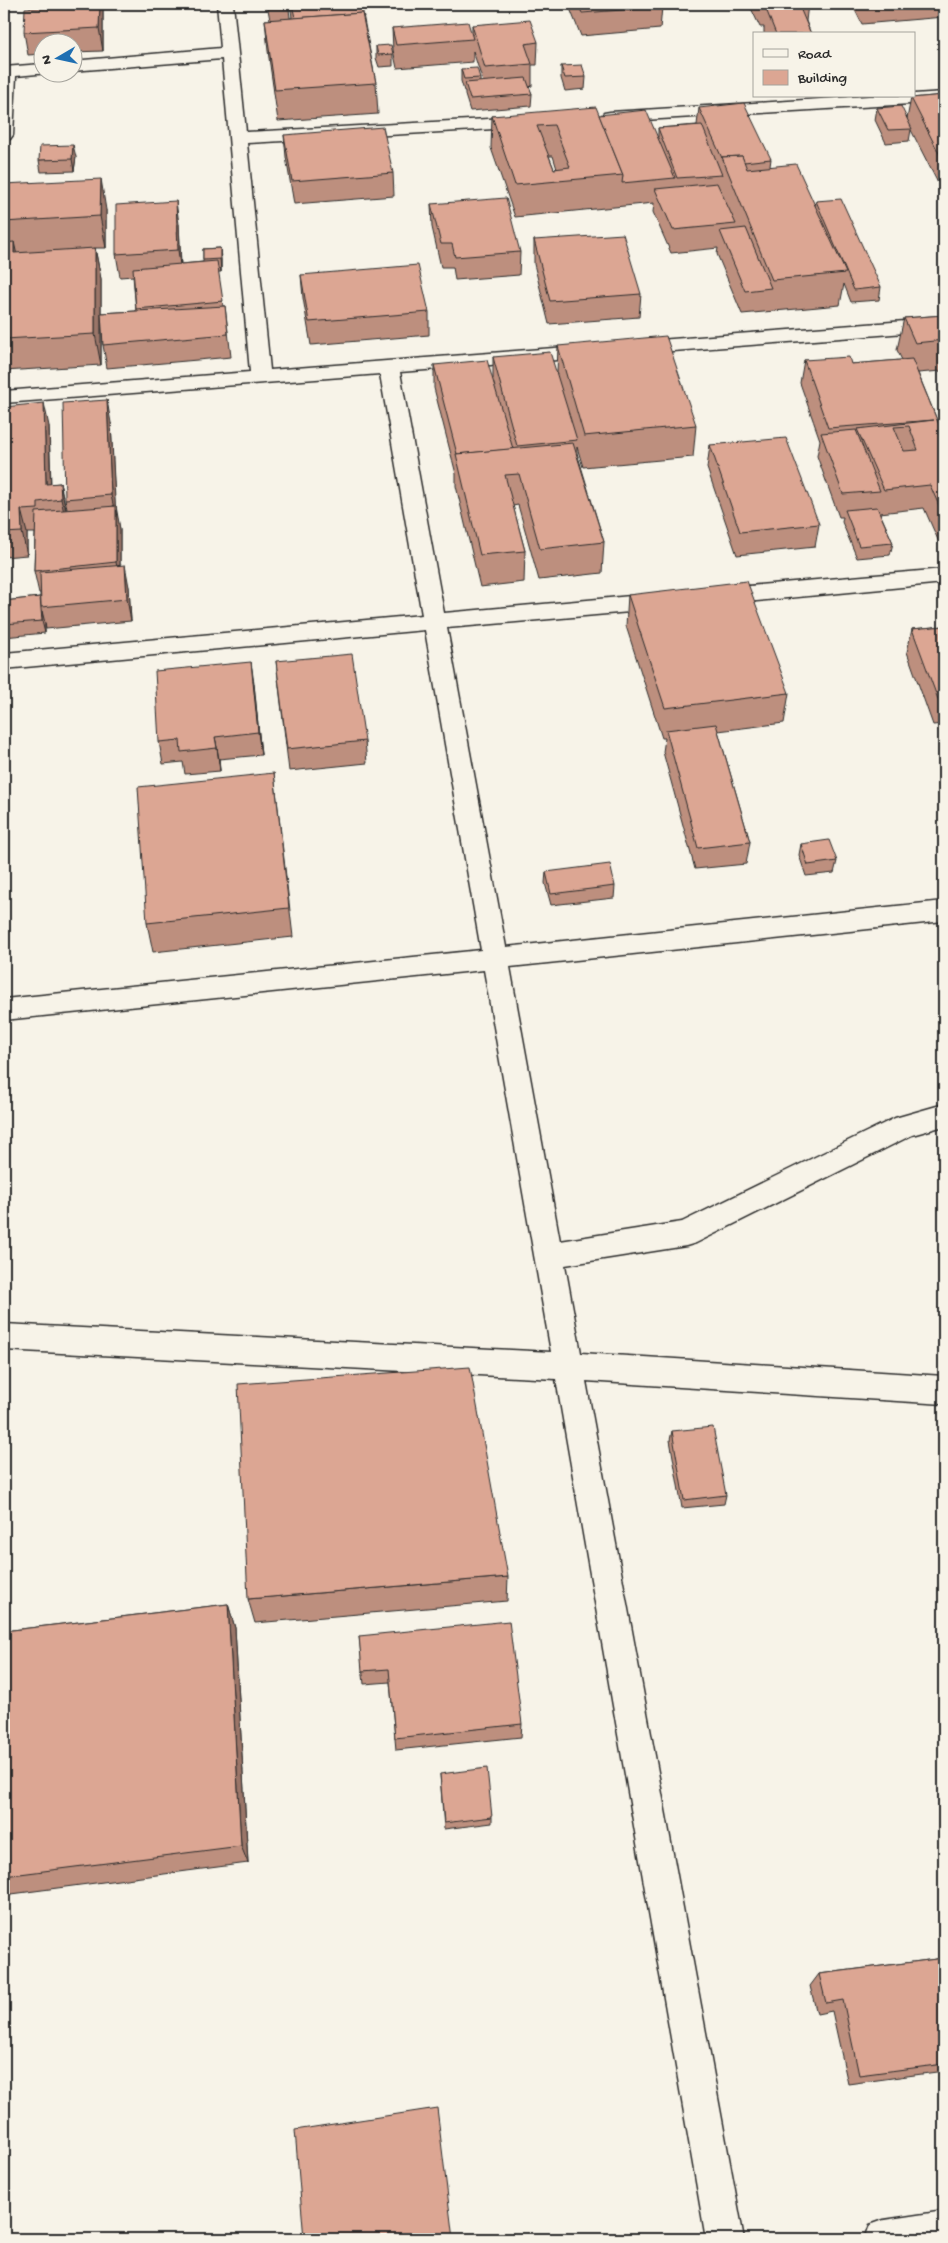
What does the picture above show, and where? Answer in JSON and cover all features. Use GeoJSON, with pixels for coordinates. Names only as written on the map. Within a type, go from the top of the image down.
{"type":"FeatureCollection","features":[{"type":"Feature","properties":{"kind":"street"},"geometry":{"type":"LineString","coordinates":[[225,4],[228,53],[261,377]]}},
{"type":"Feature","properties":{"kind":"street"},"geometry":{"type":"LineString","coordinates":[[82,65],[228,53]]}},
{"type":"Feature","properties":{"kind":"street"},"geometry":{"type":"LineString","coordinates":[[4,135],[6,72],[32,70]]}},
{"type":"Feature","properties":{"kind":"street"},"geometry":{"type":"LineString","coordinates":[[594,118],[944,97]]}},
{"type":"Feature","properties":{"kind":"street"},"geometry":{"type":"LineString","coordinates":[[237,138],[544,121]]}},
{"type":"Feature","properties":{"kind":"street"},"geometry":{"type":"LineString","coordinates":[[4,397],[944,324]]}},
{"type":"Feature","properties":{"kind":"street"},"geometry":{"type":"LineString","coordinates":[[389,367],[725,2239]]}},
{"type":"Feature","properties":{"kind":"street"},"geometry":{"type":"LineString","coordinates":[[4,661],[944,576]]}},
{"type":"Feature","properties":{"kind":"street"},"geometry":{"type":"LineString","coordinates":[[4,1010],[944,911]]}},
{"type":"Feature","properties":{"kind":"street"},"geometry":{"type":"LineString","coordinates":[[549,1255],[686,1234],[905,1126],[944,1115]]}},
{"type":"Feature","properties":{"kind":"street"},"geometry":{"type":"LineString","coordinates":[[4,1337],[568,1366],[944,1390]]}},
{"type":"Feature","properties":{"kind":"street"},"geometry":{"type":"LineString","coordinates":[[884,2239],[944,2230]]}},
{"type":"Feature","properties":{"kind":"building"},"geometry":{"type":"Polygon","coordinates":[[[54,4],[100,4],[99,28],[24,32],[25,8],[54,7],[54,4]]]}},
{"type":"Feature","properties":{"kind":"building"},"geometry":{"type":"Polygon","coordinates":[[[292,4],[361,4],[364,17],[362,13],[295,18],[292,4]]]}},
{"type":"Feature","properties":{"kind":"building"},"geometry":{"type":"Polygon","coordinates":[[[578,4],[660,4],[662,7],[582,13],[578,4]]]}},
{"type":"Feature","properties":{"kind":"building"},"geometry":{"type":"Polygon","coordinates":[[[800,8],[810,32],[775,32],[766,9],[800,8]]]}},
{"type":"Feature","properties":{"kind":"building"},"geometry":{"type":"Polygon","coordinates":[[[362,13],[376,83],[275,90],[265,20],[362,13]]]}},
{"type":"Feature","properties":{"kind":"building"},"geometry":{"type":"Polygon","coordinates":[[[530,20],[538,42],[525,44],[532,64],[485,68],[472,25],[530,20]]]}},
{"type":"Feature","properties":{"kind":"building"},"geometry":{"type":"Polygon","coordinates":[[[468,22],[473,39],[396,45],[392,28],[468,22]]]}},
{"type":"Feature","properties":{"kind":"building"},"geometry":{"type":"Polygon","coordinates":[[[391,45],[393,54],[378,55],[376,46],[391,45]]]}},
{"type":"Feature","properties":{"kind":"building"},"geometry":{"type":"Polygon","coordinates":[[[582,65],[586,77],[565,78],[561,66],[582,65]]]}},
{"type":"Feature","properties":{"kind":"building"},"geometry":{"type":"Polygon","coordinates":[[[477,68],[480,78],[464,79],[461,69],[477,68]]]}},
{"type":"Feature","properties":{"kind":"building"},"geometry":{"type":"Polygon","coordinates":[[[526,78],[532,94],[470,99],[465,83],[526,78]]]}},
{"type":"Feature","properties":{"kind":"building"},"geometry":{"type":"Polygon","coordinates":[[[944,95],[944,163],[911,98],[944,95]]]}},
{"type":"Feature","properties":{"kind":"building"},"geometry":{"type":"Polygon","coordinates":[[[744,103],[771,159],[744,162],[742,156],[722,158],[699,108],[744,103]]]}},
{"type":"Feature","properties":{"kind":"building"},"geometry":{"type":"Polygon","coordinates":[[[901,106],[912,129],[888,130],[877,108],[901,106]]]}},
{"type":"Feature","properties":{"kind":"building"},"geometry":{"type":"Polygon","coordinates":[[[596,107],[623,175],[515,185],[492,116],[596,107]],[[554,125],[537,126],[554,169],[570,167],[554,125]]]}},
{"type":"Feature","properties":{"kind":"building"},"geometry":{"type":"Polygon","coordinates":[[[646,110],[675,178],[622,183],[623,175],[599,115],[646,110]]]}},
{"type":"Feature","properties":{"kind":"building"},"geometry":{"type":"Polygon","coordinates":[[[702,125],[722,175],[677,178],[658,128],[702,125]]]}},
{"type":"Feature","properties":{"kind":"building"},"geometry":{"type":"Polygon","coordinates":[[[383,127],[393,173],[292,181],[284,135],[383,127]]]}},
{"type":"Feature","properties":{"kind":"building"},"geometry":{"type":"Polygon","coordinates":[[[73,145],[72,159],[39,160],[40,146],[73,145]]]}},
{"type":"Feature","properties":{"kind":"building"},"geometry":{"type":"Polygon","coordinates":[[[742,156],[747,169],[796,164],[846,273],[772,280],[722,157],[742,156]]]}},
{"type":"Feature","properties":{"kind":"building"},"geometry":{"type":"Polygon","coordinates":[[[101,179],[100,216],[4,222],[4,184],[101,179]]]}},
{"type":"Feature","properties":{"kind":"building"},"geometry":{"type":"Polygon","coordinates":[[[717,183],[736,224],[673,230],[655,189],[717,183]]]}},
{"type":"Feature","properties":{"kind":"building"},"geometry":{"type":"Polygon","coordinates":[[[506,198],[520,252],[455,257],[452,244],[441,244],[431,204],[506,198]]]}},
{"type":"Feature","properties":{"kind":"building"},"geometry":{"type":"Polygon","coordinates":[[[841,199],[881,287],[854,290],[816,201],[841,199]]]}},
{"type":"Feature","properties":{"kind":"building"},"geometry":{"type":"Polygon","coordinates":[[[176,201],[178,250],[116,254],[116,205],[176,201]]]}},
{"type":"Feature","properties":{"kind":"building"},"geometry":{"type":"Polygon","coordinates":[[[746,228],[771,288],[745,291],[720,231],[746,228]]]}},
{"type":"Feature","properties":{"kind":"building"},"geometry":{"type":"Polygon","coordinates":[[[623,234],[641,294],[550,301],[534,240],[623,234]]]}},
{"type":"Feature","properties":{"kind":"building"},"geometry":{"type":"Polygon","coordinates":[[[14,242],[14,253],[95,248],[95,334],[4,339],[4,243],[14,242]]]}},
{"type":"Feature","properties":{"kind":"building"},"geometry":{"type":"Polygon","coordinates":[[[220,248],[220,259],[203,260],[203,249],[220,248]]]}},
{"type":"Feature","properties":{"kind":"building"},"geometry":{"type":"Polygon","coordinates":[[[217,261],[223,301],[136,309],[133,268],[217,261]]]}},
{"type":"Feature","properties":{"kind":"building"},"geometry":{"type":"Polygon","coordinates":[[[418,265],[429,312],[309,322],[301,275],[418,265]]]}},
{"type":"Feature","properties":{"kind":"building"},"geometry":{"type":"Polygon","coordinates":[[[225,306],[228,334],[103,345],[101,313],[225,306]]]}},
{"type":"Feature","properties":{"kind":"building"},"geometry":{"type":"Polygon","coordinates":[[[944,315],[944,340],[915,343],[904,318],[944,315]]]}},
{"type":"Feature","properties":{"kind":"building"},"geometry":{"type":"Polygon","coordinates":[[[666,336],[696,425],[584,436],[558,346],[666,336]]]}},
{"type":"Feature","properties":{"kind":"building"},"geometry":{"type":"Polygon","coordinates":[[[550,352],[577,440],[517,446],[493,357],[550,352]]]}},
{"type":"Feature","properties":{"kind":"building"},"geometry":{"type":"Polygon","coordinates":[[[849,357],[851,364],[912,359],[944,435],[944,517],[930,485],[884,490],[857,429],[934,420],[828,428],[804,360],[849,357]],[[909,426],[894,427],[904,451],[918,450],[909,426]]]}},
{"type":"Feature","properties":{"kind":"building"},"geometry":{"type":"Polygon","coordinates":[[[487,360],[513,449],[457,454],[434,365],[487,360]]]}},
{"type":"Feature","properties":{"kind":"building"},"geometry":{"type":"Polygon","coordinates":[[[107,400],[111,495],[65,499],[63,403],[107,400]]]}},
{"type":"Feature","properties":{"kind":"building"},"geometry":{"type":"Polygon","coordinates":[[[44,403],[46,484],[60,483],[61,499],[38,502],[38,509],[21,510],[22,532],[4,533],[4,407],[44,403]]]}},
{"type":"Feature","properties":{"kind":"building"},"geometry":{"type":"Polygon","coordinates":[[[856,430],[880,491],[843,494],[821,433],[856,430]]]}},
{"type":"Feature","properties":{"kind":"building"},"geometry":{"type":"Polygon","coordinates":[[[786,438],[819,524],[740,532],[710,445],[786,438]]]}},
{"type":"Feature","properties":{"kind":"building"},"geometry":{"type":"Polygon","coordinates":[[[573,443],[604,542],[540,549],[519,474],[505,475],[525,551],[480,555],[456,454],[573,443]]]}},
{"type":"Feature","properties":{"kind":"building"},"geometry":{"type":"Polygon","coordinates":[[[116,506],[116,562],[34,571],[36,512],[116,506]]]}},
{"type":"Feature","properties":{"kind":"building"},"geometry":{"type":"Polygon","coordinates":[[[877,507],[893,543],[859,546],[845,510],[877,507]]]}},
{"type":"Feature","properties":{"kind":"building"},"geometry":{"type":"Polygon","coordinates":[[[125,565],[127,599],[41,607],[40,572],[125,565]]]}},
{"type":"Feature","properties":{"kind":"building"},"geometry":{"type":"Polygon","coordinates":[[[747,581],[789,693],[665,708],[628,595],[747,581]]]}},
{"type":"Feature","properties":{"kind":"building"},"geometry":{"type":"Polygon","coordinates":[[[40,597],[42,621],[4,624],[4,601],[40,597]]]}},
{"type":"Feature","properties":{"kind":"building"},"geometry":{"type":"Polygon","coordinates":[[[944,626],[944,702],[939,702],[912,629],[944,626]]]}},
{"type":"Feature","properties":{"kind":"building"},"geometry":{"type":"Polygon","coordinates":[[[352,654],[365,741],[287,749],[276,661],[352,654]]]}},
{"type":"Feature","properties":{"kind":"building"},"geometry":{"type":"Polygon","coordinates":[[[251,662],[258,732],[215,737],[217,748],[181,752],[180,740],[159,742],[155,671],[251,662]]]}},
{"type":"Feature","properties":{"kind":"building"},"geometry":{"type":"Polygon","coordinates":[[[716,724],[750,842],[698,848],[666,730],[716,724]]]}},
{"type":"Feature","properties":{"kind":"building"},"geometry":{"type":"Polygon","coordinates":[[[274,773],[289,908],[147,923],[138,787],[274,773]]]}},
{"type":"Feature","properties":{"kind":"building"},"geometry":{"type":"Polygon","coordinates":[[[829,840],[837,861],[808,865],[801,844],[829,840]]]}},
{"type":"Feature","properties":{"kind":"building"},"geometry":{"type":"Polygon","coordinates":[[[610,864],[615,886],[551,894],[546,872],[610,864]]]}},
{"type":"Feature","properties":{"kind":"building"},"geometry":{"type":"Polygon","coordinates":[[[470,1367],[508,1577],[248,1599],[238,1384],[470,1367]]]}},
{"type":"Feature","properties":{"kind":"building"},"geometry":{"type":"Polygon","coordinates":[[[713,1427],[726,1495],[684,1500],[672,1431],[713,1427]]]}},
{"type":"Feature","properties":{"kind":"building"},"geometry":{"type":"Polygon","coordinates":[[[228,1604],[241,1846],[4,1876],[4,1631],[228,1604]]]}},
{"type":"Feature","properties":{"kind":"building"},"geometry":{"type":"Polygon","coordinates":[[[509,1621],[522,1724],[395,1738],[389,1669],[362,1671],[359,1636],[509,1621]]]}},
{"type":"Feature","properties":{"kind":"building"},"geometry":{"type":"Polygon","coordinates":[[[487,1768],[492,1817],[444,1823],[440,1774],[487,1768]]]}},
{"type":"Feature","properties":{"kind":"building"},"geometry":{"type":"Polygon","coordinates":[[[944,1958],[944,2064],[859,2075],[843,2000],[826,2003],[819,1974],[944,1958]]]}},
{"type":"Feature","properties":{"kind":"building"},"geometry":{"type":"Polygon","coordinates":[[[437,2108],[453,2239],[304,2239],[295,2130],[437,2108]]]}}]}
